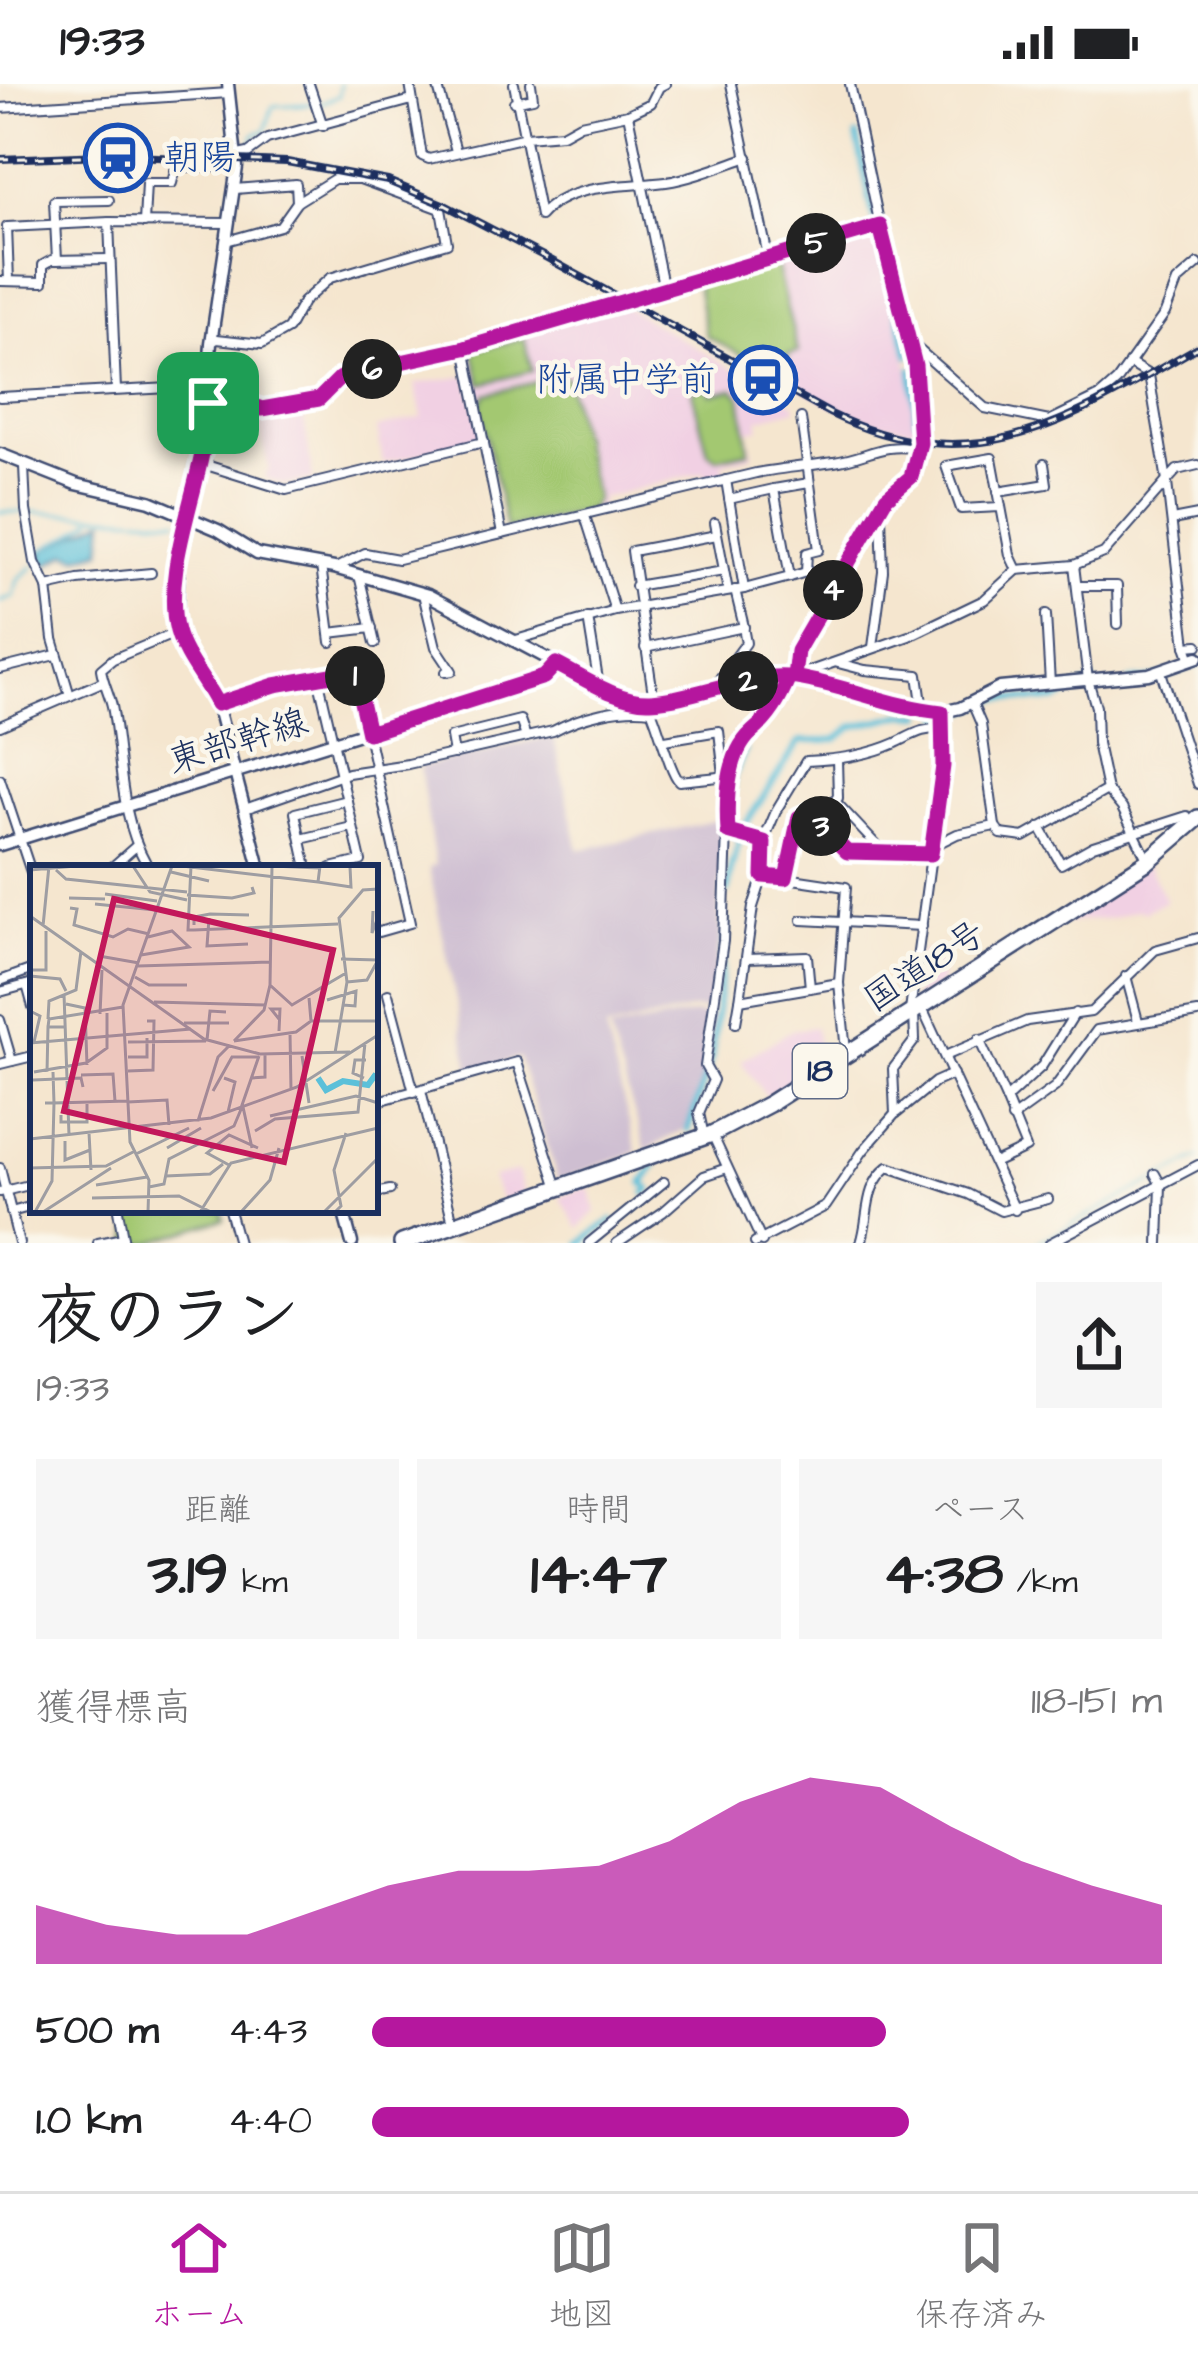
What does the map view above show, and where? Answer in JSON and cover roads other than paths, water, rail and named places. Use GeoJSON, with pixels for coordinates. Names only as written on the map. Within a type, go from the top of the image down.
{"type":"FeatureCollection","features":[{"type":"Feature","properties":{"kind":"highway","name":"国道18号"},"geometry":{"type":"LineString","coordinates":[[402,1243],[708,1136],[846,1054],[1148,861],[1193,817]]}},
{"type":"Feature","properties":{"kind":"main road"},"geometry":{"type":"LineString","coordinates":[[228,89],[237,161],[235,189],[211,343],[203,464],[180,540],[178,632],[217,704],[259,865]]}},
{"type":"Feature","properties":{"kind":"main road"},"geometry":{"type":"LineString","coordinates":[[0,454],[76,484],[150,501],[256,554],[328,567],[423,594],[599,686],[651,704],[721,686],[791,678],[943,719],[974,707],[1000,688],[1163,676],[1194,659]]}},
{"type":"Feature","properties":{"kind":"main road","name":"東部幹線"},"geometry":{"type":"LineString","coordinates":[[0,845],[544,677],[556,664]]}},
{"type":"Feature","properties":{"kind":"main road"},"geometry":{"type":"LineString","coordinates":[[344,1213],[352,1243]]}},
{"type":"Feature","properties":{"kind":"street"},"geometry":{"type":"LineString","coordinates":[[309,84],[323,126]]}},
{"type":"Feature","properties":{"kind":"street"},"geometry":{"type":"LineString","coordinates":[[410,84],[422,157],[429,160],[526,137],[562,134],[580,124],[628,114],[651,103],[665,84]]}},
{"type":"Feature","properties":{"kind":"street"},"geometry":{"type":"LineString","coordinates":[[437,84],[456,151]]}},
{"type":"Feature","properties":{"kind":"street"},"geometry":{"type":"LineString","coordinates":[[514,84],[540,216],[562,200],[641,181],[663,182],[748,157]]}},
{"type":"Feature","properties":{"kind":"street"},"geometry":{"type":"LineString","coordinates":[[514,101],[533,98],[530,84]]}},
{"type":"Feature","properties":{"kind":"street"},"geometry":{"type":"LineString","coordinates":[[731,84],[768,256]]}},
{"type":"Feature","properties":{"kind":"street"},"geometry":{"type":"LineString","coordinates":[[726,776],[750,734],[774,711],[791,678],[797,651],[892,491],[911,477],[919,449],[917,382],[910,342],[850,84]]}},
{"type":"Feature","properties":{"kind":"street"},"geometry":{"type":"LineString","coordinates":[[0,107],[51,107],[228,89]]}},
{"type":"Feature","properties":{"kind":"street"},"geometry":{"type":"LineString","coordinates":[[144,223],[146,183],[172,183],[176,167],[237,161],[267,139],[412,100]]}},
{"type":"Feature","properties":{"kind":"street"},"geometry":{"type":"LineString","coordinates":[[628,114],[664,290]]}},
{"type":"Feature","properties":{"kind":"street"},"geometry":{"type":"LineString","coordinates":[[211,343],[217,339],[262,344],[288,329],[303,302],[330,278],[447,243],[441,209],[361,179],[334,179],[297,202],[280,226],[226,241]]}},
{"type":"Feature","properties":{"kind":"street"},"geometry":{"type":"LineString","coordinates":[[235,189],[296,184],[297,202]]}},
{"type":"Feature","properties":{"kind":"street"},"geometry":{"type":"LineString","coordinates":[[57,260],[54,201],[110,200]]}},
{"type":"Feature","properties":{"kind":"street"},"geometry":{"type":"LineString","coordinates":[[109,222],[116,390]]}},
{"type":"Feature","properties":{"kind":"street"},"geometry":{"type":"LineString","coordinates":[[109,259],[57,260],[43,265],[43,282],[5,281],[7,227],[228,223]]}},
{"type":"Feature","properties":{"kind":"street"},"geometry":{"type":"LineString","coordinates":[[208,403],[276,409],[319,399],[340,378],[465,348],[880,226]]}},
{"type":"Feature","properties":{"kind":"street"},"geometry":{"type":"LineString","coordinates":[[910,342],[986,408],[1049,421],[1100,396],[1165,313],[1177,282],[1198,264]]}},
{"type":"Feature","properties":{"kind":"street"},"geometry":{"type":"LineString","coordinates":[[465,348],[502,534]]}},
{"type":"Feature","properties":{"kind":"street"},"geometry":{"type":"LineString","coordinates":[[1130,363],[1149,375],[1186,646],[1194,659]]}},
{"type":"Feature","properties":{"kind":"street"},"geometry":{"type":"LineString","coordinates":[[0,397],[208,386]]}},
{"type":"Feature","properties":{"kind":"street"},"geometry":{"type":"LineString","coordinates":[[801,418],[810,462]]}},
{"type":"Feature","properties":{"kind":"street"},"geometry":{"type":"LineString","coordinates":[[203,464],[286,490],[484,442]]}},
{"type":"Feature","properties":{"kind":"street"},"geometry":{"type":"LineString","coordinates":[[372,628],[331,637],[328,567],[365,553],[398,559],[726,480],[810,462],[833,463],[894,445],[919,449]]}},
{"type":"Feature","properties":{"kind":"street"},"geometry":{"type":"LineString","coordinates":[[1000,507],[961,509],[946,466],[992,458],[1017,570]]}},
{"type":"Feature","properties":{"kind":"street"},"geometry":{"type":"LineString","coordinates":[[515,640],[615,611],[736,590],[806,572],[807,554],[819,550],[806,465],[810,462]]}},
{"type":"Feature","properties":{"kind":"street"},"geometry":{"type":"LineString","coordinates":[[998,492],[1047,484],[1044,464]]}},
{"type":"Feature","properties":{"kind":"street"},"geometry":{"type":"LineString","coordinates":[[791,678],[985,600],[1017,570],[1074,565],[1104,554],[1177,470],[1198,465]]}},
{"type":"Feature","properties":{"kind":"street"},"geometry":{"type":"LineString","coordinates":[[24,466],[35,562],[47,587],[57,654],[70,696]]}},
{"type":"Feature","properties":{"kind":"street"},"geometry":{"type":"LineString","coordinates":[[721,686],[720,679],[746,644],[726,480]]}},
{"type":"Feature","properties":{"kind":"street"},"geometry":{"type":"LineString","coordinates":[[730,499],[809,483]]}},
{"type":"Feature","properties":{"kind":"street"},"geometry":{"type":"LineString","coordinates":[[774,489],[790,577]]}},
{"type":"Feature","properties":{"kind":"street"},"geometry":{"type":"LineString","coordinates":[[873,647],[883,571],[880,513]]}},
{"type":"Feature","properties":{"kind":"street"},"geometry":{"type":"LineString","coordinates":[[585,515],[615,611]]}},
{"type":"Feature","properties":{"kind":"street"},"geometry":{"type":"LineString","coordinates":[[1172,520],[1198,515]]}},
{"type":"Feature","properties":{"kind":"street"},"geometry":{"type":"LineString","coordinates":[[715,523],[724,571],[736,590]]}},
{"type":"Feature","properties":{"kind":"street"},"geometry":{"type":"LineString","coordinates":[[717,535],[632,551],[651,704],[672,774],[680,781],[726,776]]}},
{"type":"Feature","properties":{"kind":"street"},"geometry":{"type":"LineString","coordinates":[[1074,565],[1107,790],[1136,833],[1148,861]]}},
{"type":"Feature","properties":{"kind":"street"},"geometry":{"type":"LineString","coordinates":[[635,586],[724,571]]}},
{"type":"Feature","properties":{"kind":"street"},"geometry":{"type":"LineString","coordinates":[[47,587],[151,573]]}},
{"type":"Feature","properties":{"kind":"street"},"geometry":{"type":"LineString","coordinates":[[359,575],[375,643]]}},
{"type":"Feature","properties":{"kind":"street"},"geometry":{"type":"LineString","coordinates":[[1077,586],[1118,586],[1118,624]]}},
{"type":"Feature","properties":{"kind":"street"},"geometry":{"type":"LineString","coordinates":[[423,594],[436,647],[452,671],[446,672]]}},
{"type":"Feature","properties":{"kind":"street"},"geometry":{"type":"LineString","coordinates":[[1046,615],[1051,684]]}},
{"type":"Feature","properties":{"kind":"street"},"geometry":{"type":"LineString","coordinates":[[588,618],[599,686]]}},
{"type":"Feature","properties":{"kind":"street"},"geometry":{"type":"LineString","coordinates":[[646,648],[743,627]]}},
{"type":"Feature","properties":{"kind":"street"},"geometry":{"type":"LineString","coordinates":[[144,865],[118,772],[111,701],[102,682],[104,664],[178,632]]}},
{"type":"Feature","properties":{"kind":"street"},"geometry":{"type":"LineString","coordinates":[[1186,646],[1198,645]]}},
{"type":"Feature","properties":{"kind":"street"},"geometry":{"type":"LineString","coordinates":[[0,669],[57,654]]}},
{"type":"Feature","properties":{"kind":"street"},"geometry":{"type":"LineString","coordinates":[[837,662],[918,675],[923,710]]}},
{"type":"Feature","properties":{"kind":"street"},"geometry":{"type":"LineString","coordinates":[[217,704],[275,685],[354,671],[410,923],[378,931]]}},
{"type":"Feature","properties":{"kind":"street"},"geometry":{"type":"LineString","coordinates":[[1163,676],[1198,784]]}},
{"type":"Feature","properties":{"kind":"street"},"geometry":{"type":"LineString","coordinates":[[318,677],[361,861],[344,865]]}},
{"type":"Feature","properties":{"kind":"street"},"geometry":{"type":"LineString","coordinates":[[0,726],[102,682]]}},
{"type":"Feature","properties":{"kind":"street"},"geometry":{"type":"LineString","coordinates":[[244,809],[342,775],[454,754],[651,704]]}},
{"type":"Feature","properties":{"kind":"street"},"geometry":{"type":"LineString","coordinates":[[974,707],[981,724],[994,826],[1001,834],[1024,837],[1107,790]]}},
{"type":"Feature","properties":{"kind":"street"},"geometry":{"type":"LineString","coordinates":[[736,1023],[753,907],[763,876],[764,842],[804,763],[898,742],[943,719],[943,766],[922,926],[915,1040]]}},
{"type":"Feature","properties":{"kind":"street"},"geometry":{"type":"LineString","coordinates":[[454,754],[452,737],[520,720],[526,737]]}},
{"type":"Feature","properties":{"kind":"street"},"geometry":{"type":"LineString","coordinates":[[665,740],[719,731],[735,833],[705,1066],[712,1080],[699,1113],[760,1242],[826,1206],[863,1151],[896,1114],[935,1082],[953,1074]]}},
{"type":"Feature","properties":{"kind":"street"},"geometry":{"type":"LineString","coordinates":[[837,759],[835,801],[883,852]]}},
{"type":"Feature","properties":{"kind":"street"},"geometry":{"type":"LineString","coordinates":[[0,779],[30,869]]}},
{"type":"Feature","properties":{"kind":"street"},"geometry":{"type":"LineString","coordinates":[[306,865],[295,813],[347,800]]}},
{"type":"Feature","properties":{"kind":"street"},"geometry":{"type":"LineString","coordinates":[[786,878],[799,817],[835,801]]}},
{"type":"Feature","properties":{"kind":"street"},"geometry":{"type":"LineString","coordinates":[[808,813],[847,852],[931,850],[957,834],[994,826]]}},
{"type":"Feature","properties":{"kind":"street"},"geometry":{"type":"LineString","coordinates":[[1040,827],[1061,863],[1093,847],[1193,817]]}},
{"type":"Feature","properties":{"kind":"street"},"geometry":{"type":"LineString","coordinates":[[301,839],[353,827]]}},
{"type":"Feature","properties":{"kind":"street"},"geometry":{"type":"LineString","coordinates":[[735,833],[764,842]]}},
{"type":"Feature","properties":{"kind":"street"},"geometry":{"type":"LineString","coordinates":[[114,865],[136,845]]}},
{"type":"Feature","properties":{"kind":"street"},"geometry":{"type":"LineString","coordinates":[[763,876],[846,886],[839,983],[846,1054]]}},
{"type":"Feature","properties":{"kind":"street"},"geometry":{"type":"LineString","coordinates":[[802,920],[922,926]]}},
{"type":"Feature","properties":{"kind":"street"},"geometry":{"type":"LineString","coordinates":[[945,1056],[1027,1021],[1091,1012],[1156,950],[1198,938]]}},
{"type":"Feature","properties":{"kind":"street"},"geometry":{"type":"LineString","coordinates":[[747,958],[807,956],[810,988]]}},
{"type":"Feature","properties":{"kind":"street"},"geometry":{"type":"LineString","coordinates":[[0,981],[30,970]]}},
{"type":"Feature","properties":{"kind":"street"},"geometry":{"type":"LineString","coordinates":[[1126,976],[1138,1021]]}},
{"type":"Feature","properties":{"kind":"street"},"geometry":{"type":"LineString","coordinates":[[740,1000],[839,983]]}},
{"type":"Feature","properties":{"kind":"street"},"geometry":{"type":"LineString","coordinates":[[0,992],[30,984]]}},
{"type":"Feature","properties":{"kind":"street"},"geometry":{"type":"LineString","coordinates":[[388,994],[453,1224]]}},
{"type":"Feature","properties":{"kind":"street"},"geometry":{"type":"LineString","coordinates":[[915,1010],[933,1031],[1015,1210]]}},
{"type":"Feature","properties":{"kind":"street"},"geometry":{"type":"LineString","coordinates":[[1006,1100],[1042,1066],[1076,1011]]}},
{"type":"Feature","properties":{"kind":"street"},"geometry":{"type":"LineString","coordinates":[[1012,1118],[1055,1087],[1096,1030],[1198,1013]]}},
{"type":"Feature","properties":{"kind":"street"},"geometry":{"type":"LineString","coordinates":[[0,1020],[12,1061]]}},
{"type":"Feature","properties":{"kind":"street"},"geometry":{"type":"LineString","coordinates":[[896,1114],[893,1069],[915,1040],[933,1031]]}},
{"type":"Feature","properties":{"kind":"street"},"geometry":{"type":"LineString","coordinates":[[979,1039],[1026,1148],[994,1163]]}},
{"type":"Feature","properties":{"kind":"street"},"geometry":{"type":"LineString","coordinates":[[0,1064],[30,1057]]}},
{"type":"Feature","properties":{"kind":"street"},"geometry":{"type":"LineString","coordinates":[[378,1101],[517,1062],[558,1190]]}},
{"type":"Feature","properties":{"kind":"street"},"geometry":{"type":"LineString","coordinates":[[1050,1243],[1158,1180],[1198,1165]]}},
{"type":"Feature","properties":{"kind":"street"},"geometry":{"type":"LineString","coordinates":[[861,1243],[874,1181],[888,1167],[968,1194],[1001,1211],[1048,1199]]}},
{"type":"Feature","properties":{"kind":"street"},"geometry":{"type":"LineString","coordinates":[[0,1168],[19,1243]]}},
{"type":"Feature","properties":{"kind":"street"},"geometry":{"type":"LineString","coordinates":[[617,1243],[630,1239],[704,1176],[727,1168]]}},
{"type":"Feature","properties":{"kind":"street"},"geometry":{"type":"LineString","coordinates":[[1158,1180],[1159,1243]]}},
{"type":"Feature","properties":{"kind":"street"},"geometry":{"type":"LineString","coordinates":[[589,1243],[664,1182]]}},
{"type":"Feature","properties":{"kind":"street"},"geometry":{"type":"LineString","coordinates":[[378,1192],[390,1190]]}},
{"type":"Feature","properties":{"kind":"street"},"geometry":{"type":"LineString","coordinates":[[11,1212],[30,1207]]}},
{"type":"Feature","properties":{"kind":"street"},"geometry":{"type":"LineString","coordinates":[[230,1213],[238,1243]]}},
{"type":"Feature","properties":{"kind":"street"},"geometry":{"type":"LineString","coordinates":[[0,1229],[15,1225]]}},
{"type":"Feature","properties":{"kind":"street"},"geometry":{"type":"LineString","coordinates":[[98,1243],[124,1240]]}},
{"type":"Feature","properties":{"kind":"water"},"geometry":{"type":"Polygon","coordinates":[[[105,520],[102,550],[78,557],[67,553],[46,566],[42,556],[47,548],[105,520]]]}},
{"type":"Feature","properties":{"kind":"waterway"},"geometry":{"type":"LineString","coordinates":[[320,103],[339,96],[340,84]]}},
{"type":"Feature","properties":{"kind":"waterway"},"geometry":{"type":"LineString","coordinates":[[245,150],[254,134],[265,131],[273,106],[311,104]]}},
{"type":"Feature","properties":{"kind":"waterway"},"geometry":{"type":"LineString","coordinates":[[857,136],[875,225]]}},
{"type":"Feature","properties":{"kind":"waterway"},"geometry":{"type":"LineString","coordinates":[[879,240],[909,356]]}},
{"type":"Feature","properties":{"kind":"waterway"},"geometry":{"type":"LineString","coordinates":[[912,369],[916,419]]}},
{"type":"Feature","properties":{"kind":"waterway"},"geometry":{"type":"LineString","coordinates":[[194,468],[199,447]]}},
{"type":"Feature","properties":{"kind":"waterway"},"geometry":{"type":"LineString","coordinates":[[0,512],[22,512]]}},
{"type":"Feature","properties":{"kind":"waterway"},"geometry":{"type":"LineString","coordinates":[[32,512],[178,520]]}},
{"type":"Feature","properties":{"kind":"waterway"},"geometry":{"type":"LineString","coordinates":[[39,560],[41,550],[93,519]]}},
{"type":"Feature","properties":{"kind":"waterway"},"geometry":{"type":"LineString","coordinates":[[0,601],[14,596],[18,579],[33,567]]}},
{"type":"Feature","properties":{"kind":"waterway"},"geometry":{"type":"LineString","coordinates":[[1130,681],[1156,679],[1198,664]]}},
{"type":"Feature","properties":{"kind":"waterway"},"geometry":{"type":"LineString","coordinates":[[942,716],[954,716],[999,698],[1055,701],[1093,682]]}},
{"type":"Feature","properties":{"kind":"waterway"},"geometry":{"type":"LineString","coordinates":[[732,866],[743,828],[800,741],[837,739],[852,727],[905,714],[922,715]]}},
{"type":"Feature","properties":{"kind":"waterway"},"geometry":{"type":"LineString","coordinates":[[732,796],[733,777],[745,751]]}},
{"type":"Feature","properties":{"kind":"waterway"},"geometry":{"type":"LineString","coordinates":[[731,809],[735,837]]}},
{"type":"Feature","properties":{"kind":"waterway"},"geometry":{"type":"LineString","coordinates":[[728,891],[732,862]]}},
{"type":"Feature","properties":{"kind":"waterway"},"geometry":{"type":"LineString","coordinates":[[688,1130],[712,1056],[727,922]]}},
{"type":"Feature","properties":{"kind":"waterway"},"geometry":{"type":"LineString","coordinates":[[1037,1243],[1198,1158]]}},
{"type":"Feature","properties":{"kind":"waterway"},"geometry":{"type":"LineString","coordinates":[[645,1193],[650,1190],[643,1183],[655,1166]]}},
{"type":"Feature","properties":{"kind":"waterway"},"geometry":{"type":"LineString","coordinates":[[581,1243],[612,1220]]}},
{"type":"Feature","properties":{"kind":"railway"},"geometry":{"type":"LineString","coordinates":[[0,159],[104,155],[287,162],[388,181],[547,258],[831,414],[883,434],[932,443],[978,443],[1022,434],[1108,398],[1198,347]]}},
{"type":"Feature","properties":{"kind":"place","name":"朝陽"},"geometry":{"type":"Point","coordinates":[118,158]}},
{"type":"Feature","properties":{"kind":"place","name":"附属中学前"},"geometry":{"type":"Point","coordinates":[763,380]}}]}
